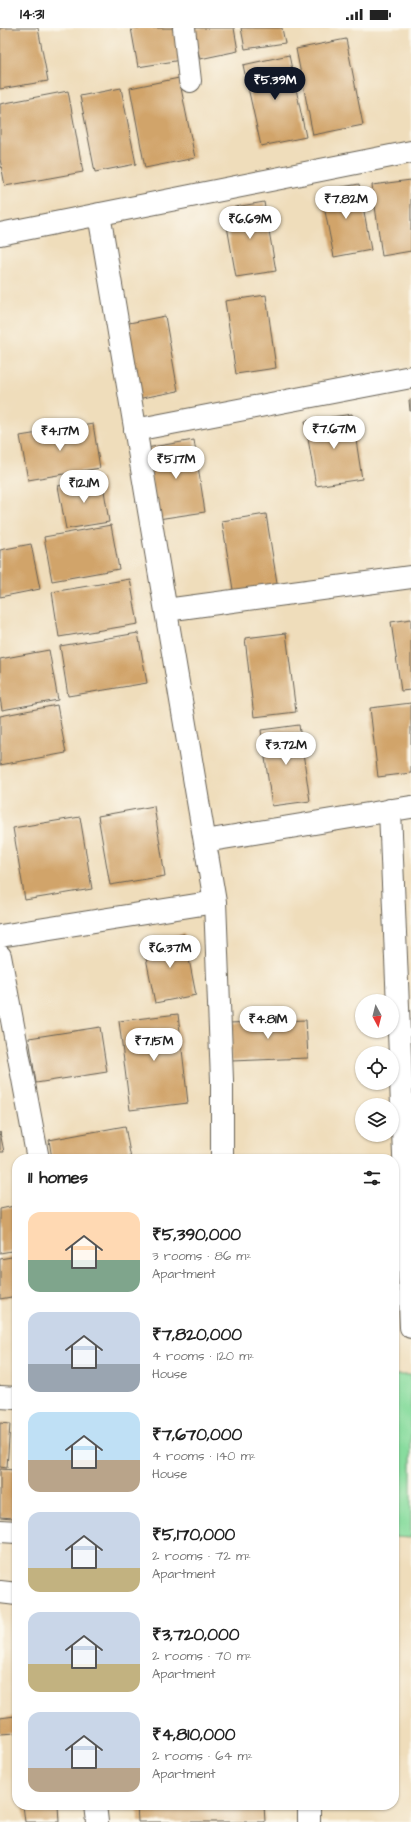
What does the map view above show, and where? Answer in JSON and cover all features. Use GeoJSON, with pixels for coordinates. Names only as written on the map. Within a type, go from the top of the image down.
{"type":"FeatureCollection","features":[{"type":"Feature","properties":{"kind":"street"},"geometry":{"type":"LineString","coordinates":[[184,28],[190,81]]}},
{"type":"Feature","properties":{"kind":"street"},"geometry":{"type":"LineString","coordinates":[[0,234],[411,152]]}},
{"type":"Feature","properties":{"kind":"street"},"geometry":{"type":"LineString","coordinates":[[99,214],[215,902],[222,1080],[222,1154]]}},
{"type":"Feature","properties":{"kind":"street"},"geometry":{"type":"LineString","coordinates":[[135,430],[411,377]]}},
{"type":"Feature","properties":{"kind":"street"},"geometry":{"type":"LineString","coordinates":[[166,610],[411,577]]}},
{"type":"Feature","properties":{"kind":"street"},"geometry":{"type":"LineString","coordinates":[[205,841],[411,807]]}},
{"type":"Feature","properties":{"kind":"street"},"geometry":{"type":"LineString","coordinates":[[390,810],[411,1327]]}},
{"type":"Feature","properties":{"kind":"street"},"geometry":{"type":"LineString","coordinates":[[0,936],[215,902]]}},
{"type":"Feature","properties":{"kind":"street"},"geometry":{"type":"LineString","coordinates":[[0,956],[37,1154]]}},
{"type":"Feature","properties":{"kind":"street"},"geometry":{"type":"LineString","coordinates":[[0,1398],[12,1398]]}},
{"type":"Feature","properties":{"kind":"street"},"geometry":{"type":"LineString","coordinates":[[0,1531],[12,1532]]}},
{"type":"Feature","properties":{"kind":"street"},"geometry":{"type":"LineString","coordinates":[[0,1592],[12,1593]]}},
{"type":"Feature","properties":{"kind":"street"},"geometry":{"type":"LineString","coordinates":[[96,1810],[97,1822]]}},
{"type":"Feature","properties":{"kind":"street"},"geometry":{"type":"LineString","coordinates":[[309,1810],[310,1822]]}},
{"type":"Feature","properties":{"kind":"green space"},"geometry":{"type":"Polygon","coordinates":[[[399,1375],[411,1375],[411,1538],[399,1537],[399,1375]]]}},
{"type":"Feature","properties":{"kind":"building"},"geometry":{"type":"Polygon","coordinates":[[[0,28],[38,28],[48,81],[0,89],[0,28]]]}},
{"type":"Feature","properties":{"kind":"building"},"geometry":{"type":"Polygon","coordinates":[[[131,28],[175,28],[181,60],[138,67],[131,28]]]}},
{"type":"Feature","properties":{"kind":"building"},"geometry":{"type":"Polygon","coordinates":[[[193,28],[234,28],[238,51],[200,59],[193,28]]]}},
{"type":"Feature","properties":{"kind":"building"},"geometry":{"type":"Polygon","coordinates":[[[241,28],[282,28],[285,43],[245,49],[241,28]]]}},
{"type":"Feature","properties":{"kind":"building"},"geometry":{"type":"Polygon","coordinates":[[[346,39],[363,125],[313,135],[296,49],[346,39]]]}},
{"type":"Feature","properties":{"kind":"building"},"geometry":{"type":"Polygon","coordinates":[[[289,55],[306,137],[261,146],[243,65],[289,55]]]}},
{"type":"Feature","properties":{"kind":"building"},"geometry":{"type":"Polygon","coordinates":[[[179,78],[195,158],[145,168],[130,88],[179,78]]]}},
{"type":"Feature","properties":{"kind":"building"},"geometry":{"type":"Polygon","coordinates":[[[121,88],[136,164],[95,172],[80,96],[121,88]]]}},
{"type":"Feature","properties":{"kind":"building"},"geometry":{"type":"Polygon","coordinates":[[[68,91],[83,172],[5,186],[0,159],[0,104],[68,91]]]}},
{"type":"Feature","properties":{"kind":"building"},"geometry":{"type":"Polygon","coordinates":[[[411,180],[411,251],[382,256],[372,185],[411,180]]]}},
{"type":"Feature","properties":{"kind":"building"},"geometry":{"type":"Polygon","coordinates":[[[359,184],[371,250],[334,257],[321,191],[359,184]]]}},
{"type":"Feature","properties":{"kind":"building"},"geometry":{"type":"Polygon","coordinates":[[[264,202],[276,271],[236,277],[224,209],[264,202]]]}},
{"type":"Feature","properties":{"kind":"building"},"geometry":{"type":"Polygon","coordinates":[[[266,295],[276,368],[236,374],[225,301],[266,295]]]}},
{"type":"Feature","properties":{"kind":"building"},"geometry":{"type":"Polygon","coordinates":[[[165,316],[178,391],[137,399],[124,324],[165,316]]]}},
{"type":"Feature","properties":{"kind":"building"},"geometry":{"type":"Polygon","coordinates":[[[409,400],[411,400],[411,411],[410,411],[409,400]]]}},
{"type":"Feature","properties":{"kind":"building"},"geometry":{"type":"Polygon","coordinates":[[[352,414],[362,479],[316,486],[305,421],[352,414]]]}},
{"type":"Feature","properties":{"kind":"building"},"geometry":{"type":"Polygon","coordinates":[[[93,424],[100,468],[28,480],[20,436],[93,424]]]}},
{"type":"Feature","properties":{"kind":"building"},"geometry":{"type":"Polygon","coordinates":[[[194,440],[205,512],[158,519],[146,448],[194,440]]]}},
{"type":"Feature","properties":{"kind":"building"},"geometry":{"type":"Polygon","coordinates":[[[102,478],[109,522],[66,529],[58,486],[102,478]]]}},
{"type":"Feature","properties":{"kind":"building"},"geometry":{"type":"Polygon","coordinates":[[[266,514],[278,589],[234,596],[222,521],[266,514]]]}},
{"type":"Feature","properties":{"kind":"building"},"geometry":{"type":"Polygon","coordinates":[[[111,525],[119,569],[52,581],[44,537],[111,525]]]}},
{"type":"Feature","properties":{"kind":"building"},"geometry":{"type":"Polygon","coordinates":[[[31,544],[40,589],[0,597],[0,550],[31,544]]]}},
{"type":"Feature","properties":{"kind":"building"},"geometry":{"type":"Polygon","coordinates":[[[130,579],[138,624],[59,637],[52,592],[130,579]]]}},
{"type":"Feature","properties":{"kind":"building"},"geometry":{"type":"Polygon","coordinates":[[[411,619],[411,690],[401,691],[391,622],[411,619]]]}},
{"type":"Feature","properties":{"kind":"building"},"geometry":{"type":"Polygon","coordinates":[[[138,633],[147,683],[68,696],[60,646],[138,633]]]}},
{"type":"Feature","properties":{"kind":"building"},"geometry":{"type":"Polygon","coordinates":[[[286,633],[296,712],[254,717],[245,638],[286,633]]]}},
{"type":"Feature","properties":{"kind":"building"},"geometry":{"type":"Polygon","coordinates":[[[49,650],[58,700],[2,710],[0,698],[0,659],[49,650]]]}},
{"type":"Feature","properties":{"kind":"building"},"geometry":{"type":"Polygon","coordinates":[[[411,703],[411,773],[378,777],[370,708],[411,703]]]}},
{"type":"Feature","properties":{"kind":"building"},"geometry":{"type":"Polygon","coordinates":[[[57,705],[66,753],[0,765],[0,716],[57,705]]]}},
{"type":"Feature","properties":{"kind":"building"},"geometry":{"type":"Polygon","coordinates":[[[299,725],[310,801],[272,806],[261,730],[299,725]]]}},
{"type":"Feature","properties":{"kind":"building"},"geometry":{"type":"Polygon","coordinates":[[[154,806],[165,876],[110,885],[98,816],[154,806]]]}},
{"type":"Feature","properties":{"kind":"building"},"geometry":{"type":"Polygon","coordinates":[[[80,817],[92,889],[25,900],[13,828],[80,817]]]}},
{"type":"Feature","properties":{"kind":"building"},"geometry":{"type":"Polygon","coordinates":[[[184,934],[196,995],[155,1003],[143,943],[184,934]]]}},
{"type":"Feature","properties":{"kind":"building"},"geometry":{"type":"Polygon","coordinates":[[[178,1014],[188,1103],[130,1110],[119,1021],[178,1014]]]}},
{"type":"Feature","properties":{"kind":"building"},"geometry":{"type":"Polygon","coordinates":[[[306,1020],[308,1058],[231,1061],[229,1023],[306,1020]]]}},
{"type":"Feature","properties":{"kind":"building"},"geometry":{"type":"Polygon","coordinates":[[[100,1027],[107,1072],[36,1083],[29,1038],[100,1027]]]}},
{"type":"Feature","properties":{"kind":"building"},"geometry":{"type":"Polygon","coordinates":[[[125,1126],[130,1154],[51,1154],[49,1140],[125,1126]]]}},
{"type":"Feature","properties":{"kind":"building"},"geometry":{"type":"Polygon","coordinates":[[[0,1132],[4,1152],[0,1152],[0,1132]]]}},
{"type":"Feature","properties":{"kind":"building"},"geometry":{"type":"Polygon","coordinates":[[[12,1206],[12,1251],[0,1253],[0,1209],[12,1206]]]}},
{"type":"Feature","properties":{"kind":"building"},"geometry":{"type":"Polygon","coordinates":[[[12,1257],[12,1297],[0,1299],[0,1259],[12,1257]]]}},
{"type":"Feature","properties":{"kind":"building"},"geometry":{"type":"Polygon","coordinates":[[[0,1423],[10,1424],[7,1468],[0,1467],[0,1423]]]}},
{"type":"Feature","properties":{"kind":"building"},"geometry":{"type":"Polygon","coordinates":[[[0,1469],[12,1470],[12,1518],[0,1517],[0,1469]]]}},
{"type":"Feature","properties":{"kind":"building"},"geometry":{"type":"Polygon","coordinates":[[[12,1716],[12,1733],[0,1734],[0,1718],[12,1716]]]}},
{"type":"Feature","properties":{"kind":"building"},"geometry":{"type":"Polygon","coordinates":[[[24,1810],[58,1810],[59,1822],[25,1822],[24,1810]]]}},
{"type":"Feature","properties":{"kind":"building"},"geometry":{"type":"Polygon","coordinates":[[[137,1810],[264,1810],[265,1822],[138,1822],[137,1810]]]}}]}
